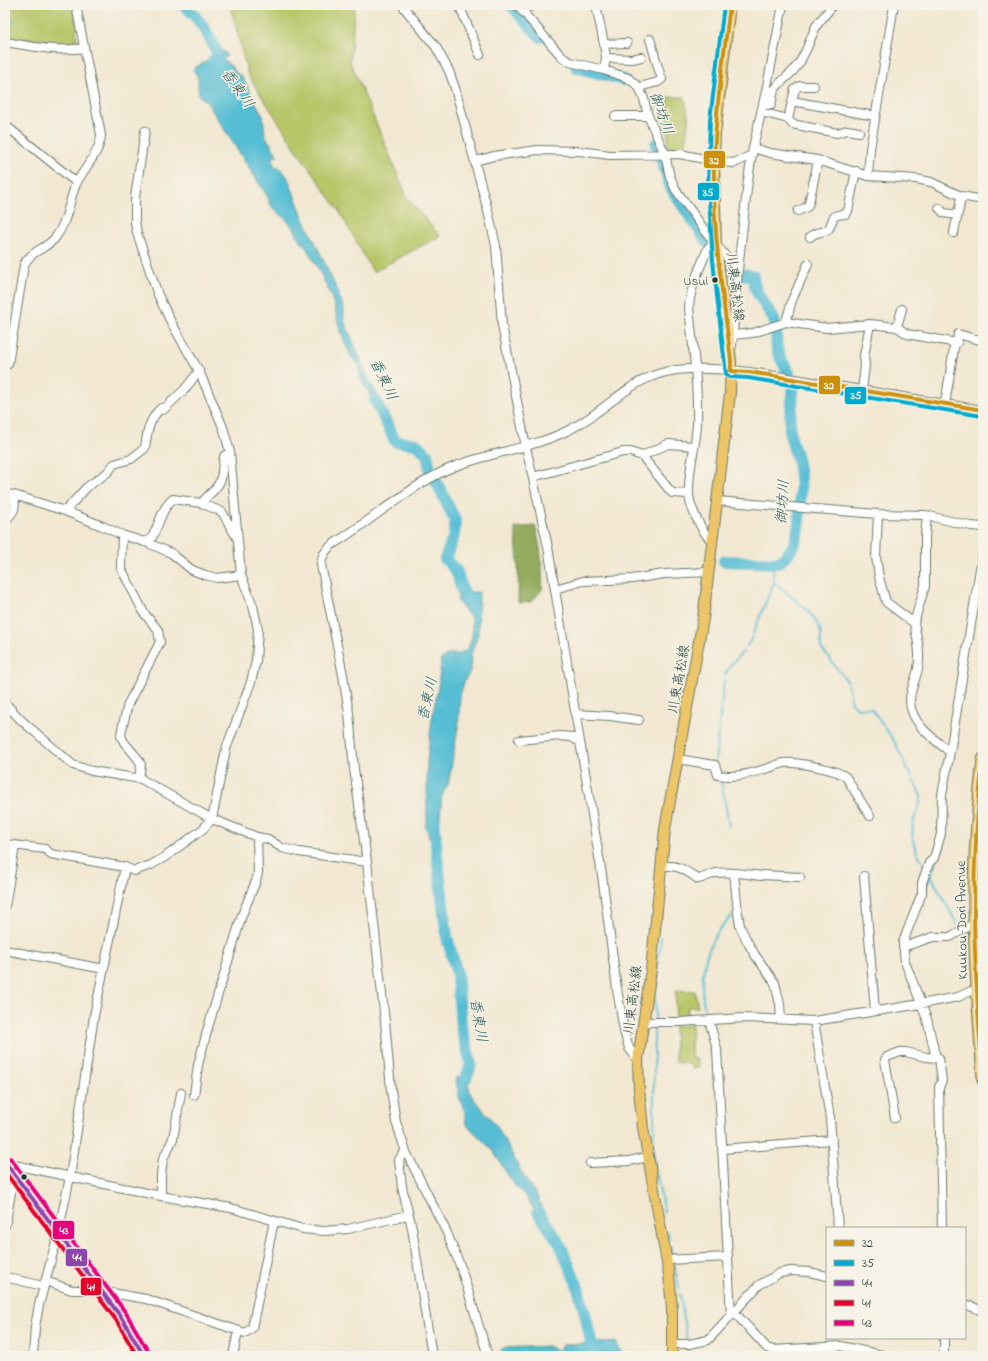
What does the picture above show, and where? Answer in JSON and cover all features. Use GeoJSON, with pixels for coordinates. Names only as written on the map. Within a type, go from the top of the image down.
{"type":"FeatureCollection","features":[{"type":"Feature","properties":{"kind":"highway","name":"Kuukou-Dori Avenue"},"geometry":{"type":"LineString","coordinates":[[983,759],[976,827],[974,887],[979,920],[983,1080]]}},
{"type":"Feature","properties":{"kind":"main road","name":"川東高松線"},"geometry":{"type":"LineString","coordinates":[[672,1356],[672,1310],[669,1274],[643,1128],[638,1060],[644,1022],[665,829],[703,619],[730,394],[731,360],[716,241],[714,161],[715,136],[730,5]]}},
{"type":"Feature","properties":{"kind":"main road"},"geometry":{"type":"LineString","coordinates":[[5,1163],[12,1186],[58,1234],[121,1317],[144,1356]]}},
{"type":"Feature","properties":{"kind":"street"},"geometry":{"type":"LineString","coordinates":[[5,366],[8,364],[26,259],[31,254],[50,243],[62,228],[77,183],[101,141],[76,5]]}},
{"type":"Feature","properties":{"kind":"street"},"geometry":{"type":"LineString","coordinates":[[402,5],[436,46],[449,71],[475,161],[496,246],[502,326],[548,547],[602,874],[624,1031],[629,1048],[638,1060]]}},
{"type":"Feature","properties":{"kind":"street"},"geometry":{"type":"LineString","coordinates":[[459,5],[480,55]]}},
{"type":"Feature","properties":{"kind":"street"},"geometry":{"type":"LineString","coordinates":[[519,7],[534,5]]}},
{"type":"Feature","properties":{"kind":"street"},"geometry":{"type":"LineString","coordinates":[[596,5],[606,58],[604,70]]}},
{"type":"Feature","properties":{"kind":"street"},"geometry":{"type":"LineString","coordinates":[[731,360],[738,270],[752,151],[783,5]]}},
{"type":"Feature","properties":{"kind":"street"},"geometry":{"type":"LineString","coordinates":[[762,108],[771,105],[774,90],[800,62],[816,26],[833,5]]}},
{"type":"Feature","properties":{"kind":"street"},"geometry":{"type":"LineString","coordinates":[[868,176],[875,116],[894,5]]}},
{"type":"Feature","properties":{"kind":"street"},"geometry":{"type":"LineString","coordinates":[[519,7],[562,57],[570,62],[604,70],[628,78],[639,87],[644,99],[646,117],[676,190],[709,236],[716,241],[738,270]]}},
{"type":"Feature","properties":{"kind":"street"},"geometry":{"type":"LineString","coordinates":[[639,87],[658,82],[662,79],[650,38]]}},
{"type":"Feature","properties":{"kind":"street"},"geometry":{"type":"LineString","coordinates":[[5,42],[42,48],[72,50],[83,48]]}},
{"type":"Feature","properties":{"kind":"street"},"geometry":{"type":"LineString","coordinates":[[604,44],[627,43]]}},
{"type":"Feature","properties":{"kind":"street"},"geometry":{"type":"LineString","coordinates":[[606,58],[632,59],[641,57]]}},
{"type":"Feature","properties":{"kind":"street"},"geometry":{"type":"LineString","coordinates":[[788,119],[795,89],[800,86],[814,86]]}},
{"type":"Feature","properties":{"kind":"street"},"geometry":{"type":"LineString","coordinates":[[792,101],[875,116]]}},
{"type":"Feature","properties":{"kind":"street"},"geometry":{"type":"LineString","coordinates":[[762,108],[788,119],[792,124],[837,133],[847,130],[860,132]]}},
{"type":"Feature","properties":{"kind":"street"},"geometry":{"type":"LineString","coordinates":[[615,116],[646,117]]}},
{"type":"Feature","properties":{"kind":"street"},"geometry":{"type":"LineString","coordinates":[[5,125],[77,183]]}},
{"type":"Feature","properties":{"kind":"street"},"geometry":{"type":"LineString","coordinates":[[5,844],[45,849],[51,854],[125,867],[134,871],[151,865],[165,857],[203,829],[212,819],[226,749],[251,682],[256,661],[258,629],[253,606],[241,575],[230,452],[223,427],[198,372],[158,295],[134,222],[134,197],[145,131]]}},
{"type":"Feature","properties":{"kind":"street"},"geometry":{"type":"LineString","coordinates":[[475,161],[494,156],[538,150],[579,151],[610,155],[680,154],[714,161],[734,163],[752,151],[818,160],[868,176],[916,179],[931,182],[961,196],[983,200]]}},
{"type":"Feature","properties":{"kind":"street"},"geometry":{"type":"LineString","coordinates":[[798,211],[807,207],[809,203],[818,160]]}},
{"type":"Feature","properties":{"kind":"street"},"geometry":{"type":"LineString","coordinates":[[810,237],[814,234],[828,230],[836,215],[846,214],[848,211],[856,172]]}},
{"type":"Feature","properties":{"kind":"street"},"geometry":{"type":"LineString","coordinates":[[954,233],[957,215],[960,208],[961,196]]}},
{"type":"Feature","properties":{"kind":"street"},"geometry":{"type":"LineString","coordinates":[[939,208],[944,213],[957,215]]}},
{"type":"Feature","properties":{"kind":"street"},"geometry":{"type":"LineString","coordinates":[[712,541],[706,537],[691,505],[689,494],[690,466],[697,425],[696,383],[690,297],[708,248],[716,241]]}},
{"type":"Feature","properties":{"kind":"street"},"geometry":{"type":"LineString","coordinates":[[786,322],[792,300],[808,264]]}},
{"type":"Feature","properties":{"kind":"street"},"geometry":{"type":"LineString","coordinates":[[897,327],[902,309]]}},
{"type":"Feature","properties":{"kind":"street"},"geometry":{"type":"LineString","coordinates":[[733,335],[753,333],[786,322],[827,328],[870,324],[897,327],[907,334],[956,342]]}},
{"type":"Feature","properties":{"kind":"street"},"geometry":{"type":"LineString","coordinates":[[862,390],[865,366],[864,356],[870,324]]}},
{"type":"Feature","properties":{"kind":"street"},"geometry":{"type":"LineString","coordinates":[[945,404],[958,334],[983,341]]}},
{"type":"Feature","properties":{"kind":"street"},"geometry":{"type":"LineString","coordinates":[[488,1356],[461,1268],[450,1240],[435,1207],[406,1152],[396,1122],[391,1090],[385,1021],[367,862],[343,675],[321,565],[325,552],[408,492],[443,472],[456,466],[499,453],[526,447],[567,432],[587,420],[618,396],[644,380],[675,370],[694,369],[749,372],[983,410]]}},
{"type":"Feature","properties":{"kind":"street"},"geometry":{"type":"LineString","coordinates":[[65,512],[87,487],[108,472],[114,464],[131,459],[145,448],[150,422],[161,408],[163,410],[184,390],[198,372]]}},
{"type":"Feature","properties":{"kind":"street"},"geometry":{"type":"LineString","coordinates":[[642,456],[668,444],[694,446]]}},
{"type":"Feature","properties":{"kind":"street"},"geometry":{"type":"LineString","coordinates":[[201,502],[218,485],[221,479],[224,456],[230,452]]}},
{"type":"Feature","properties":{"kind":"street"},"geometry":{"type":"LineString","coordinates":[[533,477],[623,452],[630,452],[642,456],[672,493],[689,494]]}},
{"type":"Feature","properties":{"kind":"street"},"geometry":{"type":"LineString","coordinates":[[5,494],[14,495],[65,512],[172,553],[192,570],[205,575],[217,578],[241,575]]}},
{"type":"Feature","properties":{"kind":"street"},"geometry":{"type":"LineString","coordinates":[[5,521],[14,512],[16,505],[14,495]]}},
{"type":"Feature","properties":{"kind":"street"},"geometry":{"type":"LineString","coordinates":[[144,542],[151,539],[165,509],[169,502],[173,499],[201,502],[222,512],[238,540]]}},
{"type":"Feature","properties":{"kind":"street"},"geometry":{"type":"LineString","coordinates":[[717,501],[878,514],[927,516],[971,526],[983,527]]}},
{"type":"Feature","properties":{"kind":"street"},"geometry":{"type":"LineString","coordinates":[[878,514],[876,557],[879,577],[886,602],[914,623]]}},
{"type":"Feature","properties":{"kind":"street"},"geometry":{"type":"LineString","coordinates":[[927,516],[925,536],[925,586],[914,623],[920,654],[910,702],[913,715],[930,737],[950,752]]}},
{"type":"Feature","properties":{"kind":"street"},"geometry":{"type":"LineString","coordinates":[[122,535],[121,568],[144,613],[158,630],[160,642],[128,704],[122,728],[121,736],[124,742],[139,760],[141,765],[139,778]]}},
{"type":"Feature","properties":{"kind":"street"},"geometry":{"type":"LineString","coordinates":[[936,1058],[927,1019],[904,962],[903,942],[922,893],[922,883],[929,863],[934,858],[941,834],[942,795],[983,551]]}},
{"type":"Feature","properties":{"kind":"street"},"geometry":{"type":"LineString","coordinates":[[555,589],[583,581],[632,579],[664,574],[708,572]]}},
{"type":"Feature","properties":{"kind":"street"},"geometry":{"type":"LineString","coordinates":[[5,703],[21,720],[73,766],[92,771],[139,778],[212,819],[257,837],[268,839],[282,848],[367,862]]}},
{"type":"Feature","properties":{"kind":"street"},"geometry":{"type":"LineString","coordinates":[[575,714],[610,716],[639,720]]}},
{"type":"Feature","properties":{"kind":"street"},"geometry":{"type":"LineString","coordinates":[[519,740],[561,736],[571,737],[580,742]]}},
{"type":"Feature","properties":{"kind":"street"},"geometry":{"type":"LineString","coordinates":[[677,759],[715,765],[718,775],[732,777],[745,775],[784,763],[813,766],[842,774],[846,777],[870,816]]}},
{"type":"Feature","properties":{"kind":"street"},"geometry":{"type":"LineString","coordinates":[[194,1095],[198,1066],[209,1024],[242,915],[258,873],[257,837]]}},
{"type":"Feature","properties":{"kind":"street"},"geometry":{"type":"LineString","coordinates":[[5,906],[15,846]]}},
{"type":"Feature","properties":{"kind":"street"},"geometry":{"type":"LineString","coordinates":[[660,866],[674,866],[684,869],[698,879],[705,878],[714,873],[800,877]]}},
{"type":"Feature","properties":{"kind":"street"},"geometry":{"type":"LineString","coordinates":[[33,1356],[38,1305],[58,1234],[70,1176],[94,1016],[125,867]]}},
{"type":"Feature","properties":{"kind":"street"},"geometry":{"type":"LineString","coordinates":[[734,873],[740,926],[755,956],[775,983],[780,1004],[781,1019]]}},
{"type":"Feature","properties":{"kind":"street"},"geometry":{"type":"LineString","coordinates":[[864,876],[875,1011]]}},
{"type":"Feature","properties":{"kind":"street"},"geometry":{"type":"LineString","coordinates":[[903,947],[933,937],[950,936],[979,920]]}},
{"type":"Feature","properties":{"kind":"street"},"geometry":{"type":"LineString","coordinates":[[5,950],[104,969]]}},
{"type":"Feature","properties":{"kind":"street"},"geometry":{"type":"LineString","coordinates":[[644,1022],[679,1022],[744,1018],[814,1021],[958,997],[980,987]]}},
{"type":"Feature","properties":{"kind":"street"},"geometry":{"type":"LineString","coordinates":[[709,1020],[717,1048],[732,1314],[767,1348],[773,1350],[841,1346],[886,1356]]}},
{"type":"Feature","properties":{"kind":"street"},"geometry":{"type":"LineString","coordinates":[[814,1021],[830,1118],[838,1227]]}},
{"type":"Feature","properties":{"kind":"street"},"geometry":{"type":"LineString","coordinates":[[895,1118],[885,1060],[886,1056],[906,1052],[926,1057],[939,1058],[942,1081],[939,1087],[942,1227]]}},
{"type":"Feature","properties":{"kind":"street"},"geometry":{"type":"LineString","coordinates":[[161,1196],[163,1159],[173,1139],[181,1093]]}},
{"type":"Feature","properties":{"kind":"street"},"geometry":{"type":"LineString","coordinates":[[722,1149],[832,1140]]}},
{"type":"Feature","properties":{"kind":"street"},"geometry":{"type":"LineString","coordinates":[[406,1152],[399,1160],[402,1187],[412,1228],[432,1356]]}},
{"type":"Feature","properties":{"kind":"street"},"geometry":{"type":"LineString","coordinates":[[590,1163],[629,1161],[648,1157]]}},
{"type":"Feature","properties":{"kind":"street"},"geometry":{"type":"LineString","coordinates":[[5,1163],[161,1196],[231,1208],[303,1229],[324,1231],[348,1229],[408,1215]]}},
{"type":"Feature","properties":{"kind":"street"},"geometry":{"type":"LineString","coordinates":[[5,1226],[12,1186]]}},
{"type":"Feature","properties":{"kind":"street"},"geometry":{"type":"LineString","coordinates":[[5,1277],[44,1283],[72,1290],[112,1293],[146,1299],[245,1333],[252,1328],[274,1221]]}},
{"type":"Feature","properties":{"kind":"street"},"geometry":{"type":"LineString","coordinates":[[666,1260],[728,1257]]}},
{"type":"Feature","properties":{"kind":"street"},"geometry":{"type":"LineString","coordinates":[[672,1344],[689,1344],[708,1340],[759,1285],[780,1274],[791,1271],[809,1272],[826,1276]]}},
{"type":"Feature","properties":{"kind":"street"},"geometry":{"type":"LineString","coordinates":[[966,1304],[983,1311]]}},
{"type":"Feature","properties":{"kind":"street"},"geometry":{"type":"LineString","coordinates":[[233,1356],[238,1331]]}},
{"type":"Feature","properties":{"kind":"street"},"geometry":{"type":"LineString","coordinates":[[944,1339],[944,1356]]}},
{"type":"Feature","properties":{"kind":"green space"},"geometry":{"type":"Polygon","coordinates":[[[5,5],[74,5],[77,49],[5,40],[5,5]]]}},
{"type":"Feature","properties":{"kind":"green space"},"geometry":{"type":"Polygon","coordinates":[[[230,5],[355,5],[350,61],[408,199],[440,236],[373,272],[338,209],[298,152],[248,75],[230,5]]]}},
{"type":"Feature","properties":{"kind":"green space"},"geometry":{"type":"Polygon","coordinates":[[[668,97],[685,97],[689,121],[686,138],[687,154],[668,152],[668,97]]]}},
{"type":"Feature","properties":{"kind":"green space"},"geometry":{"type":"Polygon","coordinates":[[[535,526],[541,557],[542,590],[531,602],[518,603],[518,566],[515,528],[535,526]]]}},
{"type":"Feature","properties":{"kind":"green space"},"geometry":{"type":"Polygon","coordinates":[[[676,990],[695,991],[698,1007],[688,1007],[687,1019],[675,1019],[676,990]]]}},
{"type":"Feature","properties":{"kind":"green space"},"geometry":{"type":"Polygon","coordinates":[[[692,1025],[692,1059],[697,1059],[699,1067],[693,1069],[690,1064],[675,1062],[674,1026],[692,1025]]]}},
{"type":"Feature","properties":{"kind":"water"},"geometry":{"type":"Polygon","coordinates":[[[215,48],[220,52],[224,51],[227,56],[223,59],[238,75],[241,75],[263,116],[265,135],[278,156],[273,156],[274,166],[279,167],[287,176],[302,214],[339,294],[344,309],[344,320],[370,382],[381,402],[383,412],[378,418],[374,402],[361,379],[358,364],[352,358],[345,343],[331,295],[316,264],[295,230],[269,203],[269,199],[206,101],[199,96],[198,78],[193,69],[214,56],[215,48]]]}},
{"type":"Feature","properties":{"kind":"water"},"geometry":{"type":"Polygon","coordinates":[[[457,590],[464,592],[479,592],[478,634],[471,654],[470,672],[464,682],[460,696],[458,729],[448,785],[442,795],[439,828],[434,835],[431,834],[429,838],[425,826],[427,822],[427,761],[432,718],[441,665],[440,660],[449,654],[458,654],[467,650],[472,637],[472,619],[458,602],[457,590]]]}},
{"type":"Feature","properties":{"kind":"water"},"geometry":{"type":"Polygon","coordinates":[[[474,1063],[475,1071],[468,1084],[472,1097],[497,1126],[524,1177],[538,1197],[548,1227],[523,1193],[514,1185],[494,1152],[466,1124],[464,1109],[458,1094],[456,1077],[462,1078],[466,1075],[469,1064],[474,1063]]]}},
{"type":"Feature","properties":{"kind":"water"},"geometry":{"type":"Polygon","coordinates":[[[616,1342],[623,1356],[501,1356],[500,1350],[502,1348],[548,1346],[558,1351],[562,1345],[616,1342]]]}},
{"type":"Feature","properties":{"kind":"waterway","name":"香東川"},"geometry":{"type":"LineString","coordinates":[[184,5],[200,22],[209,36],[218,57],[213,61]]}},
{"type":"Feature","properties":{"kind":"waterway","name":"御坊川"},"geometry":{"type":"LineString","coordinates":[[511,5],[540,37]]}},
{"type":"Feature","properties":{"kind":"waterway"},"geometry":{"type":"LineString","coordinates":[[5,14],[14,22]]}},
{"type":"Feature","properties":{"kind":"waterway","name":"御坊川"},"geometry":{"type":"LineString","coordinates":[[576,67],[624,80]]}},
{"type":"Feature","properties":{"kind":"waterway","name":"御坊川"},"geometry":{"type":"LineString","coordinates":[[656,144],[671,188],[708,243]]}},
{"type":"Feature","properties":{"kind":"waterway","name":"御坊川"},"geometry":{"type":"LineString","coordinates":[[726,265],[735,274]]}},
{"type":"Feature","properties":{"kind":"waterway","name":"御坊川"},"geometry":{"type":"LineString","coordinates":[[740,274],[753,276],[755,288],[774,320],[776,327],[776,345],[780,358],[789,373]]}},
{"type":"Feature","properties":{"kind":"waterway","name":"御坊川"},"geometry":{"type":"LineString","coordinates":[[724,561],[778,563],[787,555],[794,545],[798,528],[800,492],[798,463],[790,434],[793,385]]}},
{"type":"Feature","properties":{"kind":"waterway","name":"香東川"},"geometry":{"type":"LineString","coordinates":[[375,400],[395,441],[416,444],[427,454],[430,469],[455,520],[454,536],[445,559],[457,572],[461,588],[472,605]]}},
{"type":"Feature","properties":{"kind":"waterway"},"geometry":{"type":"LineString","coordinates":[[775,563],[773,568],[774,582],[808,611],[815,619],[821,632],[821,648],[847,681],[852,704],[858,708],[871,708],[894,741],[921,796],[920,805],[914,820],[912,832],[918,854],[924,864]]}},
{"type":"Feature","properties":{"kind":"waterway"},"geometry":{"type":"LineString","coordinates":[[747,646],[774,582]]}},
{"type":"Feature","properties":{"kind":"waterway"},"geometry":{"type":"LineString","coordinates":[[725,675],[730,665],[744,651]]}},
{"type":"Feature","properties":{"kind":"waterway"},"geometry":{"type":"LineString","coordinates":[[715,763],[724,680]]}},
{"type":"Feature","properties":{"kind":"waterway"},"geometry":{"type":"LineString","coordinates":[[718,778],[722,785],[729,826]]}},
{"type":"Feature","properties":{"kind":"waterway","name":"香東川"},"geometry":{"type":"LineString","coordinates":[[434,817],[447,937],[457,974],[461,1026],[471,1064],[466,1078]]}},
{"type":"Feature","properties":{"kind":"waterway"},"geometry":{"type":"LineString","coordinates":[[925,891],[936,861]]}},
{"type":"Feature","properties":{"kind":"waterway"},"geometry":{"type":"LineString","coordinates":[[929,872],[957,924]]}},
{"type":"Feature","properties":{"kind":"waterway"},"geometry":{"type":"LineString","coordinates":[[707,1017],[702,990],[705,963],[715,937],[722,926],[732,916]]}},
{"type":"Feature","properties":{"kind":"waterway"},"geometry":{"type":"LineString","coordinates":[[655,1020],[656,982],[661,937]]}},
{"type":"Feature","properties":{"kind":"waterway"},"geometry":{"type":"LineString","coordinates":[[654,1024],[654,1162],[664,1212]]}},
{"type":"Feature","properties":{"kind":"waterway","name":"香東川"},"geometry":{"type":"LineString","coordinates":[[538,1212],[559,1242],[577,1284],[594,1356]]}},
{"type":"Feature","properties":{"kind":"waterway"},"geometry":{"type":"LineString","coordinates":[[668,1233],[670,1240]]}},
{"type":"Feature","properties":{"kind":"waterway"},"geometry":{"type":"LineString","coordinates":[[671,1247],[672,1255]]}},
{"type":"Feature","properties":{"kind":"waterway"},"geometry":{"type":"LineString","coordinates":[[674,1262],[679,1288]]}},
{"type":"Feature","properties":{"kind":"waterway"},"geometry":{"type":"LineString","coordinates":[[680,1294],[687,1341]]}},
{"type":"Feature","properties":{"kind":"waterway"},"geometry":{"type":"LineString","coordinates":[[687,1347],[688,1356]]}},
{"type":"Feature","properties":{"kind":"transit line","name":"35"},"geometry":{"type":"LineString","coordinates":[[724,5],[710,120],[708,185],[713,261],[726,374],[730,377],[748,378],[982,416]]}},
{"type":"Feature","properties":{"kind":"transit line","name":"32"},"geometry":{"type":"LineString","coordinates":[[730,5],[715,139],[714,206],[731,371],[749,372],[983,410]]}},
{"type":"Feature","properties":{"kind":"transit line","name":"32"},"geometry":{"type":"LineString","coordinates":[[983,759],[976,834],[974,910],[976,974],[983,1080]]}},
{"type":"Feature","properties":{"kind":"transit line","name":"43"},"geometry":{"type":"LineString","coordinates":[[10,1158],[126,1313],[149,1353]]}},
{"type":"Feature","properties":{"kind":"transit line","name":"44"},"geometry":{"type":"LineString","coordinates":[[5,1162],[121,1317],[144,1356]]}},
{"type":"Feature","properties":{"kind":"transit line","name":"41"},"geometry":{"type":"LineString","coordinates":[[5,1172],[116,1320],[137,1356]]}},
{"type":"Feature","properties":{"kind":"place","name":"Usui"},"geometry":{"type":"Point","coordinates":[715,280]}}]}
